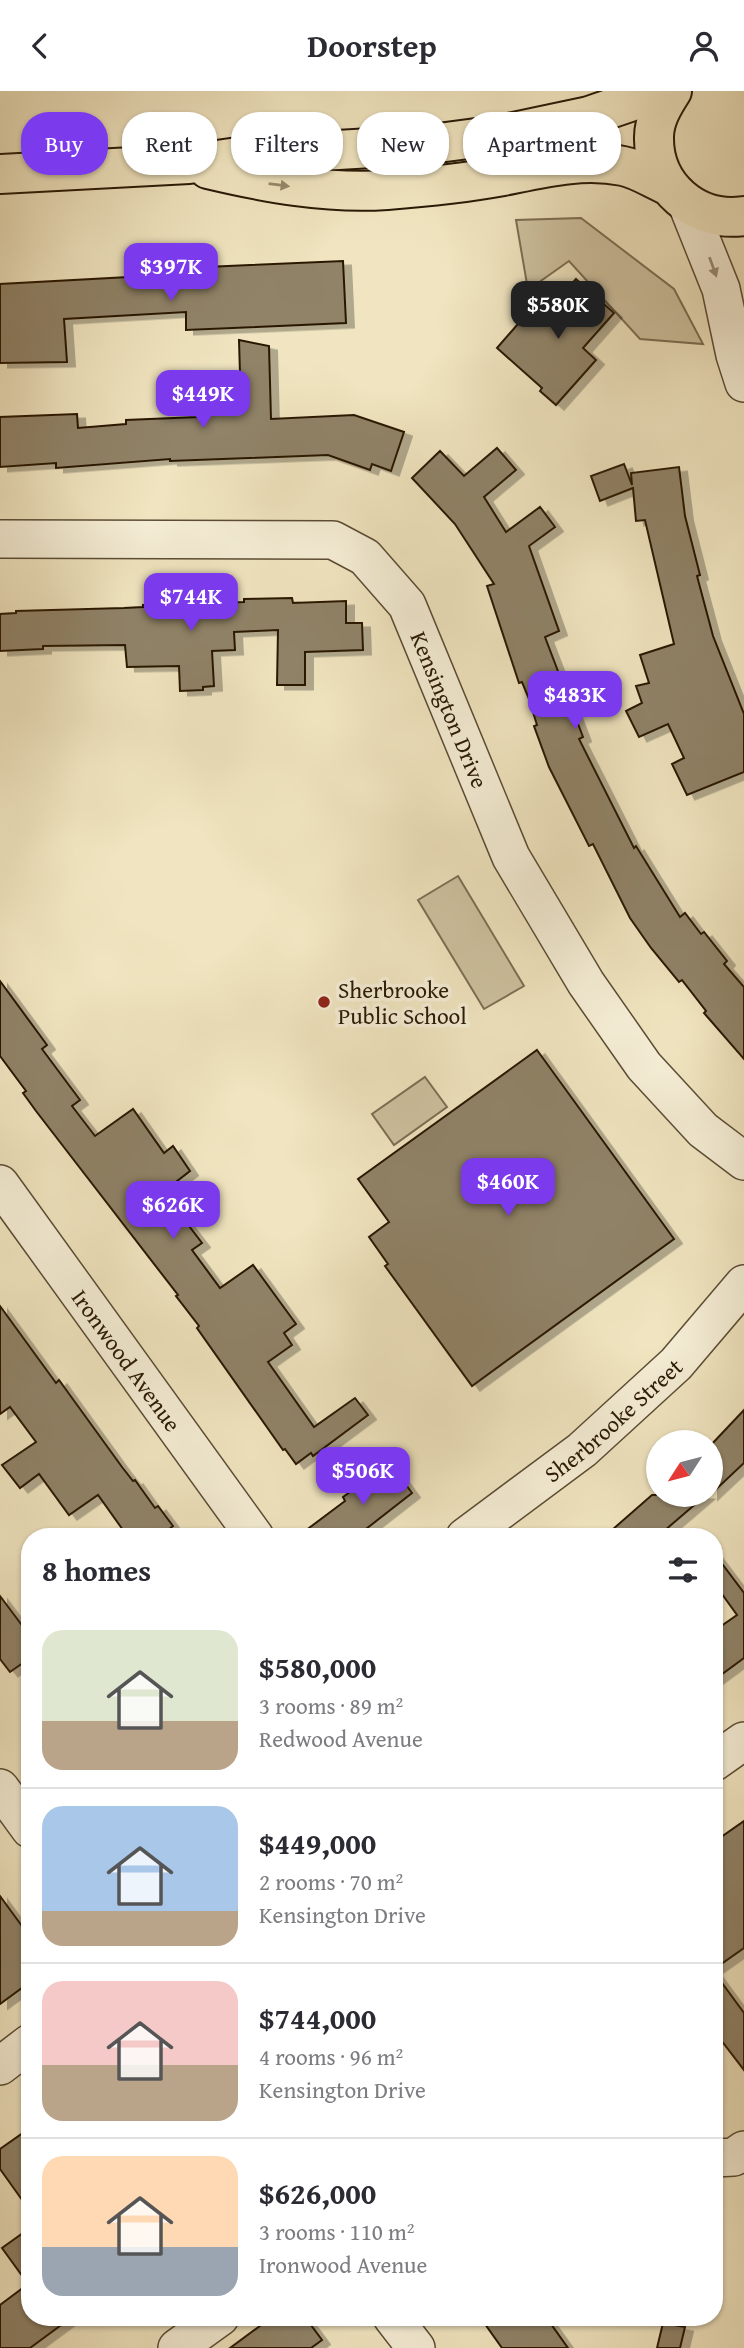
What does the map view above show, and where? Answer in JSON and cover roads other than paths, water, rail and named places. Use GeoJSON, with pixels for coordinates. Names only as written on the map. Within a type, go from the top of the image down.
{"type":"FeatureCollection","features":[{"type":"Feature","properties":{"kind":"main road"},"geometry":{"type":"LineString","coordinates":[[217,160],[252,155],[423,145],[499,135],[589,116],[662,91]]}},
{"type":"Feature","properties":{"kind":"main road"},"geometry":{"type":"LineString","coordinates":[[672,91],[660,109],[654,135],[656,161],[677,194]]}},
{"type":"Feature","properties":{"kind":"main road"},"geometry":{"type":"LineString","coordinates":[[217,171],[272,184],[324,189],[382,190],[432,186],[591,162],[626,167],[708,214],[731,218],[744,216]]}},
{"type":"Feature","properties":{"kind":"main road"},"geometry":{"type":"LineString","coordinates":[[0,174],[122,168]]}},
{"type":"Feature","properties":{"kind":"street"},"geometry":{"type":"LineString","coordinates":[[677,194],[721,289],[744,383]]}},
{"type":"Feature","properties":{"kind":"street","name":"Kensington Drive"},"geometry":{"type":"LineString","coordinates":[[0,539],[333,540],[365,557],[407,605],[511,857],[586,983],[645,1066],[703,1130],[744,1161]]}},
{"type":"Feature","properties":{"kind":"street","name":"Ironwood Avenue"},"geometry":{"type":"LineString","coordinates":[[0,1184],[248,1528]]}},
{"type":"Feature","properties":{"kind":"street","name":"Sherbrooke Street"},"geometry":{"type":"LineString","coordinates":[[477,1528],[582,1451],[676,1364],[744,1284]]}},
{"type":"Feature","properties":{"kind":"street"},"geometry":{"type":"LineString","coordinates":[[723,1756],[744,1741]]}},
{"type":"Feature","properties":{"kind":"street"},"geometry":{"type":"LineString","coordinates":[[0,1788],[21,1817]]}},
{"type":"Feature","properties":{"kind":"street"},"geometry":{"type":"LineString","coordinates":[[0,2066],[21,2050]]}},
{"type":"Feature","properties":{"kind":"street"},"geometry":{"type":"LineString","coordinates":[[723,2158],[734,2157],[744,2150]]}},
{"type":"Feature","properties":{"kind":"street"},"geometry":{"type":"LineString","coordinates":[[177,2348],[208,2326]]}},
{"type":"Feature","properties":{"kind":"street"},"geometry":{"type":"LineString","coordinates":[[399,2326],[416,2348]]}},
{"type":"Feature","properties":{"kind":"place","name":"Sherbrooke Public School"},"geometry":{"type":"Point","coordinates":[324,1002]}}]}
